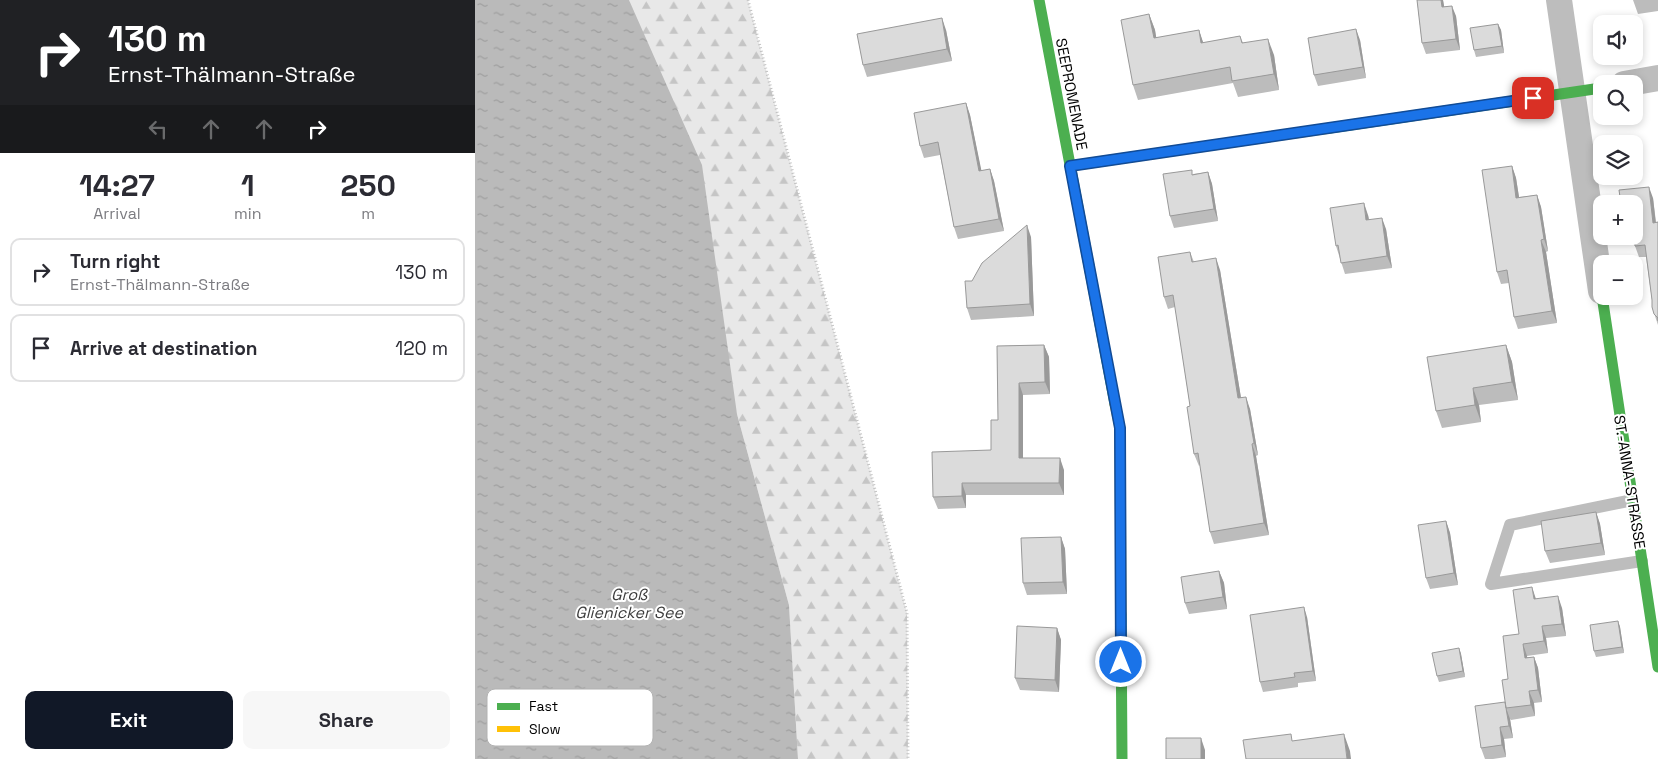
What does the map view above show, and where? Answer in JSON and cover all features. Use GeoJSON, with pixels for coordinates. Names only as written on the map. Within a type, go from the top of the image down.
{"type":"FeatureCollection","features":[{"type":"Feature","properties":{"kind":"street","name":"SEEPROMENADE"},"geometry":{"type":"LineString","coordinates":[[1039,0],[1120,428],[1121,759]]}},
{"type":"Feature","properties":{"kind":"street"},"geometry":{"type":"LineString","coordinates":[[1559,0],[1596,255]]}},
{"type":"Feature","properties":{"kind":"street"},"geometry":{"type":"LineString","coordinates":[[1643,81],[1658,78]]}},
{"type":"Feature","properties":{"kind":"street"},"geometry":{"type":"LineString","coordinates":[[1070,166],[1593,89]]}},
{"type":"Feature","properties":{"kind":"street","name":"ST.-ANNA-STRASSE"},"geometry":{"type":"LineString","coordinates":[[1603,305],[1658,667]]}},
{"type":"Feature","properties":{"kind":"lane"},"geometry":{"type":"LineString","coordinates":[[1633,500],[1511,525],[1491,584],[1642,561]]}},
{"type":"Feature","properties":{"kind":"path"},"geometry":{"type":"LineString","coordinates":[[748,0],[907,613],[908,759]]}},
{"type":"Feature","properties":{"kind":"green space"},"geometry":{"type":"Polygon","coordinates":[[[629,0],[748,0],[907,613],[908,759],[798,759],[789,605],[629,0]]]}},
{"type":"Feature","properties":{"kind":"water","name":"Groß Glienicker See"},"geometry":{"type":"Polygon","coordinates":[[[475,0],[629,0],[702,165],[737,414],[789,605],[798,759],[475,759],[475,0]]]}},
{"type":"Feature","properties":{"kind":"building"},"geometry":{"type":"Polygon","coordinates":[[[1417,0],[1441,0],[1442,7],[1452,6],[1456,39],[1422,43],[1417,0]]]}},
{"type":"Feature","properties":{"kind":"building"},"geometry":{"type":"Polygon","coordinates":[[[1149,14],[1154,38],[1199,30],[1201,43],[1240,36],[1242,43],[1268,39],[1274,74],[1232,81],[1230,67],[1133,85],[1121,20],[1149,14]]]}},
{"type":"Feature","properties":{"kind":"building"},"geometry":{"type":"Polygon","coordinates":[[[942,18],[947,49],[863,65],[857,34],[942,18]]]}},
{"type":"Feature","properties":{"kind":"building"},"geometry":{"type":"Polygon","coordinates":[[[1498,24],[1502,46],[1474,50],[1470,28],[1498,24]]]}},
{"type":"Feature","properties":{"kind":"building"},"geometry":{"type":"Polygon","coordinates":[[[1356,29],[1363,67],[1314,75],[1308,38],[1356,29]]]}},
{"type":"Feature","properties":{"kind":"building"},"geometry":{"type":"Polygon","coordinates":[[[966,103],[979,171],[990,169],[999,219],[954,227],[938,142],[920,146],[914,113],[966,103]]]}},
{"type":"Feature","properties":{"kind":"building"},"geometry":{"type":"Polygon","coordinates":[[[1512,166],[1516,198],[1537,195],[1544,239],[1541,240],[1552,311],[1514,317],[1507,270],[1497,272],[1482,170],[1512,166]]]}},
{"type":"Feature","properties":{"kind":"building"},"geometry":{"type":"Polygon","coordinates":[[[1192,170],[1192,175],[1208,172],[1214,209],[1170,216],[1163,174],[1192,170]]]}},
{"type":"Feature","properties":{"kind":"building"},"geometry":{"type":"Polygon","coordinates":[[[1649,187],[1653,223],[1658,222],[1658,318],[1654,314],[1652,307],[1645,245],[1635,246],[1643,245],[1643,195],[1620,195],[1619,190],[1649,187]]]}},
{"type":"Feature","properties":{"kind":"building"},"geometry":{"type":"Polygon","coordinates":[[[1364,203],[1366,220],[1382,218],[1387,256],[1341,263],[1338,245],[1336,246],[1330,208],[1364,203]]]}},
{"type":"Feature","properties":{"kind":"building"},"geometry":{"type":"Polygon","coordinates":[[[1027,225],[1030,304],[967,308],[965,281],[972,281],[982,263],[1027,225]]]}},
{"type":"Feature","properties":{"kind":"building"},"geometry":{"type":"Polygon","coordinates":[[[1190,252],[1192,262],[1216,258],[1238,398],[1246,397],[1264,523],[1210,532],[1198,453],[1194,454],[1187,407],[1190,406],[1173,295],[1164,297],[1158,257],[1190,252]]]}},
{"type":"Feature","properties":{"kind":"building"},"geometry":{"type":"Polygon","coordinates":[[[1044,345],[1045,382],[1019,383],[1019,458],[1060,458],[1059,483],[962,483],[962,496],[933,497],[932,452],[991,450],[991,420],[998,420],[997,346],[1044,345]]]}},
{"type":"Feature","properties":{"kind":"building"},"geometry":{"type":"Polygon","coordinates":[[[1506,345],[1512,382],[1473,388],[1475,405],[1436,411],[1427,357],[1506,345]]]}},
{"type":"Feature","properties":{"kind":"building"},"geometry":{"type":"Polygon","coordinates":[[[1596,512],[1601,543],[1545,551],[1541,521],[1596,512]]]}},
{"type":"Feature","properties":{"kind":"building"},"geometry":{"type":"Polygon","coordinates":[[[1446,521],[1454,573],[1426,578],[1418,525],[1446,521]]]}},
{"type":"Feature","properties":{"kind":"building"},"geometry":{"type":"Polygon","coordinates":[[[1061,537],[1063,582],[1023,583],[1021,538],[1061,537]]]}},
{"type":"Feature","properties":{"kind":"building"},"geometry":{"type":"Polygon","coordinates":[[[1219,571],[1223,597],[1185,603],[1181,577],[1219,571]]]}},
{"type":"Feature","properties":{"kind":"building"},"geometry":{"type":"Polygon","coordinates":[[[1532,587],[1534,599],[1558,596],[1562,624],[1542,626],[1544,641],[1523,644],[1525,658],[1534,657],[1538,690],[1529,691],[1531,705],[1506,708],[1502,680],[1508,679],[1503,636],[1519,634],[1513,590],[1532,587]]]}},
{"type":"Feature","properties":{"kind":"building"},"geometry":{"type":"Polygon","coordinates":[[[1304,607],[1313,671],[1294,673],[1295,677],[1260,682],[1250,615],[1304,607]]]}},
{"type":"Feature","properties":{"kind":"building"},"geometry":{"type":"Polygon","coordinates":[[[1618,621],[1622,647],[1594,651],[1590,625],[1618,621]]]}},
{"type":"Feature","properties":{"kind":"building"},"geometry":{"type":"Polygon","coordinates":[[[1017,626],[1057,628],[1055,680],[1015,678],[1017,626]]]}},
{"type":"Feature","properties":{"kind":"building"},"geometry":{"type":"Polygon","coordinates":[[[1459,648],[1463,671],[1437,676],[1432,653],[1459,648]]]}},
{"type":"Feature","properties":{"kind":"building"},"geometry":{"type":"Polygon","coordinates":[[[1505,702],[1509,726],[1500,727],[1502,745],[1481,748],[1475,706],[1505,702]]]}},
{"type":"Feature","properties":{"kind":"building"},"geometry":{"type":"Polygon","coordinates":[[[1291,734],[1292,741],[1344,734],[1347,759],[1246,759],[1243,740],[1291,734]]]}},
{"type":"Feature","properties":{"kind":"building"},"geometry":{"type":"Polygon","coordinates":[[[1166,738],[1201,738],[1201,759],[1166,759],[1166,738]]]}},
{"type":"Feature","properties":{"kind":"traffic: fast"},"geometry":{"type":"LineString","coordinates":[[1039,0],[1115,404]]}},
{"type":"Feature","properties":{"kind":"traffic: fast"},"geometry":{"type":"LineString","coordinates":[[1330,128],[1593,89]]}},
{"type":"Feature","properties":{"kind":"traffic: fast"},"geometry":{"type":"LineString","coordinates":[[1603,305],[1658,667]]}},
{"type":"Feature","properties":{"kind":"traffic: fast"},"geometry":{"type":"LineString","coordinates":[[1121,614],[1122,759]]}},
{"type":"Feature","properties":{"kind":"traffic: slow"},"geometry":{"type":"LineString","coordinates":[[1070,166],[1330,128]]}},
{"type":"Feature","properties":{"kind":"traffic: slow"},"geometry":{"type":"LineString","coordinates":[[1115,404],[1120,428],[1121,614]]}},
{"type":"Feature","properties":{"kind":"route"},"geometry":{"type":"LineString","coordinates":[[1121,662],[1120,428],[1070,166],[1533,98]]}}]}
